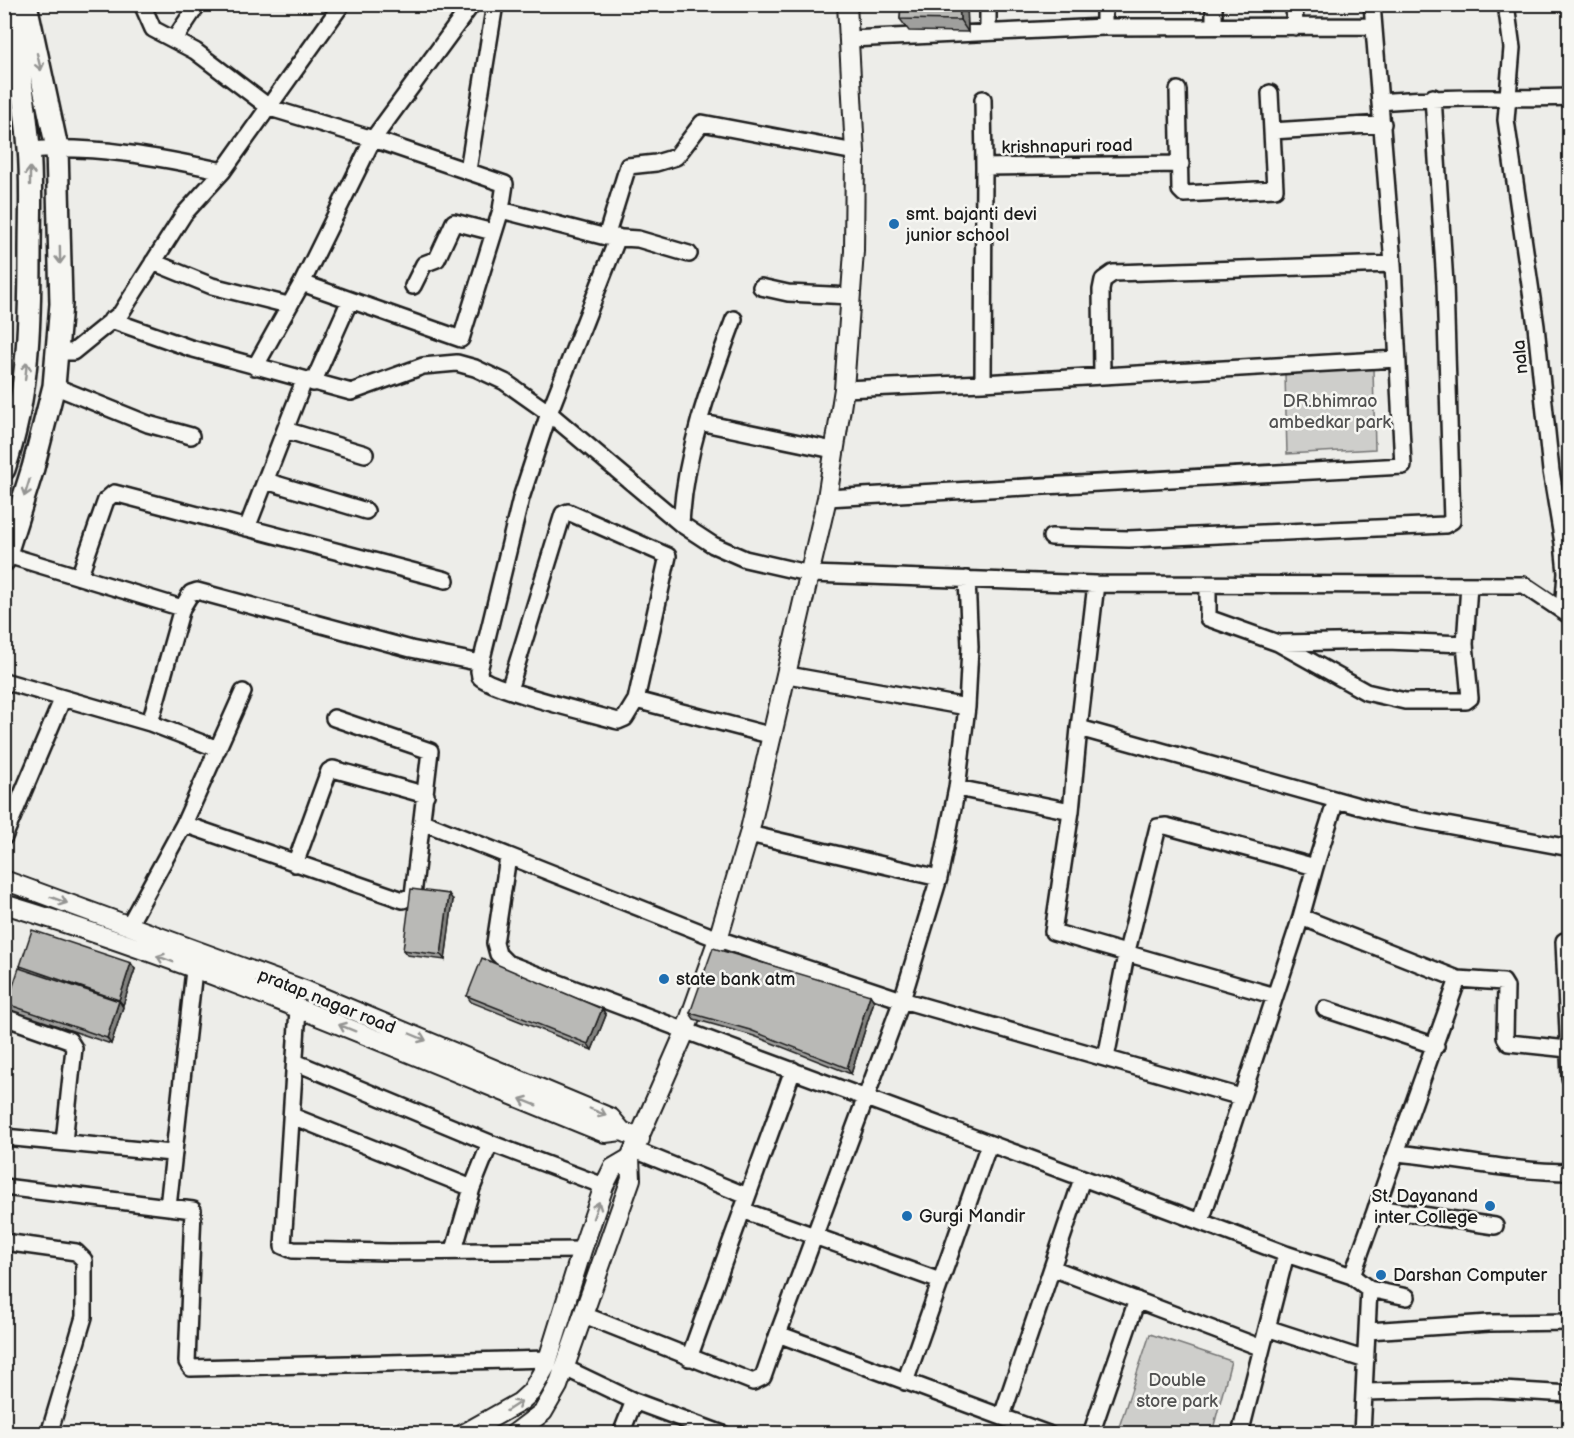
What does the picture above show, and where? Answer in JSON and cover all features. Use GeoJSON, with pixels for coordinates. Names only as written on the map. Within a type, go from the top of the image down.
{"type":"FeatureCollection","features":[{"type":"Feature","properties":{"kind":"main road"},"geometry":{"type":"LineString","coordinates":[[4,469],[26,376],[30,315],[29,150],[22,76],[6,4]]}},
{"type":"Feature","properties":{"kind":"main road"},"geometry":{"type":"LineString","coordinates":[[5,556],[39,445],[54,386],[61,304],[57,148],[26,4]]}},
{"type":"Feature","properties":{"kind":"street"},"geometry":{"type":"LineString","coordinates":[[142,4],[153,29],[217,66],[270,108],[373,139],[504,183],[501,210],[461,339],[302,283]]}},
{"type":"Feature","properties":{"kind":"street"},"geometry":{"type":"LineString","coordinates":[[174,40],[198,4]]}},
{"type":"Feature","properties":{"kind":"street"},"geometry":{"type":"LineString","coordinates":[[58,352],[73,352],[121,313],[184,214],[223,171],[342,4]]}},
{"type":"Feature","properties":{"kind":"street"},"geometry":{"type":"LineString","coordinates":[[255,367],[302,283],[373,139],[471,4]]}},
{"type":"Feature","properties":{"kind":"street"},"geometry":{"type":"LineString","coordinates":[[468,170],[495,4]]}},
{"type":"Feature","properties":{"kind":"street"},"geometry":{"type":"LineString","coordinates":[[463,1434],[520,1402],[531,1392],[557,1364],[584,1316],[631,1179],[635,1149],[685,1032],[718,939],[749,834],[811,574],[827,498],[844,389],[851,296],[855,152],[847,4]]}},
{"type":"Feature","properties":{"kind":"street"},"geometry":{"type":"LineString","coordinates":[[988,4],[988,32]]}},
{"type":"Feature","properties":{"kind":"street"},"geometry":{"type":"LineString","coordinates":[[1104,4],[1104,27]]}},
{"type":"Feature","properties":{"kind":"street"},"geometry":{"type":"LineString","coordinates":[[1214,4],[1214,27]]}},
{"type":"Feature","properties":{"kind":"street"},"geometry":{"type":"LineString","coordinates":[[1294,4],[1295,27]]}},
{"type":"Feature","properties":{"kind":"street"},"geometry":{"type":"LineString","coordinates":[[827,498],[1403,466],[1393,264],[1372,4]]}},
{"type":"Feature","properties":{"kind":"street","name":"nala"},"geometry":{"type":"LineString","coordinates":[[1506,4],[1512,48],[1512,73],[1506,99],[1508,132],[1536,326],[1551,471],[1563,543],[1566,613]]}},
{"type":"Feature","properties":{"kind":"street"},"geometry":{"type":"LineString","coordinates":[[850,39],[1104,27],[1373,26]]}},
{"type":"Feature","properties":{"kind":"street"},"geometry":{"type":"LineString","coordinates":[[1178,90],[1180,190],[1184,194],[1274,190],[1270,93]]}},
{"type":"Feature","properties":{"kind":"street"},"geometry":{"type":"LineString","coordinates":[[1381,102],[1432,97],[1506,99],[1569,97]]}},
{"type":"Feature","properties":{"kind":"street"},"geometry":{"type":"LineString","coordinates":[[1051,537],[1141,538],[1445,525],[1452,521],[1445,284],[1432,97]]}},
{"type":"Feature","properties":{"kind":"street"},"geometry":{"type":"LineString","coordinates":[[983,99],[984,167]]}},
{"type":"Feature","properties":{"kind":"street"},"geometry":{"type":"LineString","coordinates":[[509,690],[562,514],[568,512],[668,556],[636,700],[625,718],[618,721],[509,690],[482,680],[479,671],[518,508],[549,413],[612,237],[628,166],[656,164],[676,157],[702,123],[855,152]]}},
{"type":"Feature","properties":{"kind":"street"},"geometry":{"type":"LineString","coordinates":[[1272,130],[1383,124]]}},
{"type":"Feature","properties":{"kind":"street"},"geometry":{"type":"LineString","coordinates":[[29,150],[57,148],[146,154],[223,171]]}},
{"type":"Feature","properties":{"kind":"street","name":"krishnapuri road"},"geometry":{"type":"LineString","coordinates":[[983,383],[984,167],[1181,164]]}},
{"type":"Feature","properties":{"kind":"street"},"geometry":{"type":"LineString","coordinates":[[501,210],[612,237],[638,239],[689,254]]}},
{"type":"Feature","properties":{"kind":"street"},"geometry":{"type":"LineString","coordinates":[[412,286],[424,264],[438,258],[454,222],[494,231]]}},
{"type":"Feature","properties":{"kind":"street"},"geometry":{"type":"LineString","coordinates":[[153,262],[212,286],[288,305]]}},
{"type":"Feature","properties":{"kind":"street"},"geometry":{"type":"LineString","coordinates":[[1102,376],[1101,290],[1103,280],[1113,273],[1393,264]]}},
{"type":"Feature","properties":{"kind":"street"},"geometry":{"type":"LineString","coordinates":[[761,287],[788,293],[851,296]]}},
{"type":"Feature","properties":{"kind":"street"},"geometry":{"type":"LineString","coordinates":[[247,528],[285,430],[350,300]]}},
{"type":"Feature","properties":{"kind":"street"},"geometry":{"type":"LineString","coordinates":[[681,524],[685,476],[699,422],[734,319]]}},
{"type":"Feature","properties":{"kind":"street"},"geometry":{"type":"LineString","coordinates":[[111,320],[255,367],[356,392],[411,369],[457,363],[493,375],[549,413],[681,524],[713,545],[745,560],[811,574],[1096,584],[1528,586],[1566,613]]}},
{"type":"Feature","properties":{"kind":"street"},"geometry":{"type":"LineString","coordinates":[[844,389],[1397,359]]}},
{"type":"Feature","properties":{"kind":"street"},"geometry":{"type":"LineString","coordinates":[[54,386],[148,424],[191,436]]}},
{"type":"Feature","properties":{"kind":"street"},"geometry":{"type":"LineString","coordinates":[[699,422],[833,450]]}},
{"type":"Feature","properties":{"kind":"street"},"geometry":{"type":"LineString","coordinates":[[285,430],[365,454]]}},
{"type":"Feature","properties":{"kind":"street"},"geometry":{"type":"LineString","coordinates":[[10,437],[39,445]]}},
{"type":"Feature","properties":{"kind":"street"},"geometry":{"type":"LineString","coordinates":[[266,481],[366,512]]}},
{"type":"Feature","properties":{"kind":"street"},"geometry":{"type":"LineString","coordinates":[[80,577],[106,500],[114,493],[446,580]]}},
{"type":"Feature","properties":{"kind":"street"},"geometry":{"type":"LineString","coordinates":[[5,556],[182,608]]}},
{"type":"Feature","properties":{"kind":"street"},"geometry":{"type":"LineString","coordinates":[[584,1316],[689,1358],[757,1381],[763,1377],[902,999],[939,879],[957,788],[967,707],[970,647],[967,579]]}},
{"type":"Feature","properties":{"kind":"street"},"geometry":{"type":"LineString","coordinates":[[1096,584],[1071,811],[1053,932],[1126,955],[1275,996]]}},
{"type":"Feature","properties":{"kind":"street"},"geometry":{"type":"LineString","coordinates":[[1208,585],[1208,618],[1278,643],[1366,693],[1405,700],[1466,701],[1470,694],[1465,644],[1469,585]]}},
{"type":"Feature","properties":{"kind":"street"},"geometry":{"type":"LineString","coordinates":[[150,723],[182,608],[191,593],[197,591],[411,649],[481,663]]}},
{"type":"Feature","properties":{"kind":"street"},"geometry":{"type":"LineString","coordinates":[[1278,643],[1386,641],[1465,644]]}},
{"type":"Feature","properties":{"kind":"street"},"geometry":{"type":"LineString","coordinates":[[788,675],[967,707]]}},
{"type":"Feature","properties":{"kind":"street"},"geometry":{"type":"LineString","coordinates":[[4,681],[62,700],[150,723],[218,748]]}},
{"type":"Feature","properties":{"kind":"street"},"geometry":{"type":"LineString","coordinates":[[129,925],[184,824],[243,692]]}},
{"type":"Feature","properties":{"kind":"street"},"geometry":{"type":"LineString","coordinates":[[4,837],[62,700]]}},
{"type":"Feature","properties":{"kind":"street"},"geometry":{"type":"LineString","coordinates":[[636,700],[773,736]]}},
{"type":"Feature","properties":{"kind":"street"},"geometry":{"type":"LineString","coordinates":[[184,824],[294,864],[407,899],[415,891],[431,755],[429,749],[334,718]]}},
{"type":"Feature","properties":{"kind":"street"},"geometry":{"type":"LineString","coordinates":[[1079,728],[1387,814],[1569,848]]}},
{"type":"Feature","properties":{"kind":"street"},"geometry":{"type":"LineString","coordinates":[[294,864],[329,771],[333,769],[426,795]]}},
{"type":"Feature","properties":{"kind":"street"},"geometry":{"type":"LineString","coordinates":[[957,788],[1071,811]]}},
{"type":"Feature","properties":{"kind":"street"},"geometry":{"type":"LineString","coordinates":[[1201,1221],[1301,917],[1336,800]]}},
{"type":"Feature","properties":{"kind":"street"},"geometry":{"type":"LineString","coordinates":[[423,822],[718,939],[902,999],[1241,1097]]}},
{"type":"Feature","properties":{"kind":"street"},"geometry":{"type":"LineString","coordinates":[[1106,1058],[1126,955],[1158,827],[1166,826],[1315,867]]}},
{"type":"Feature","properties":{"kind":"street"},"geometry":{"type":"LineString","coordinates":[[749,834],[939,879]]}},
{"type":"Feature","properties":{"kind":"street"},"geometry":{"type":"LineString","coordinates":[[508,857],[495,943],[498,954],[507,963],[685,1032],[1286,1254],[1352,1276],[1369,1289],[1407,1297]]}},
{"type":"Feature","properties":{"kind":"street","name":"pratap nagar road"},"geometry":{"type":"LineString","coordinates":[[4,880],[307,991],[611,1118],[635,1149]]}},
{"type":"Feature","properties":{"kind":"street"},"geometry":{"type":"LineString","coordinates":[[4,904],[87,929],[298,1009],[605,1133],[622,1131]]}},
{"type":"Feature","properties":{"kind":"street"},"geometry":{"type":"LineString","coordinates":[[1301,917],[1458,979],[1500,981],[1504,984],[1505,1037],[1513,1046],[1568,1049]]}},
{"type":"Feature","properties":{"kind":"street"},"geometry":{"type":"LineString","coordinates":[[1564,941],[1569,1078]]}},
{"type":"Feature","properties":{"kind":"street"},"geometry":{"type":"LineString","coordinates":[[168,1207],[172,1153],[194,970]]}},
{"type":"Feature","properties":{"kind":"street"},"geometry":{"type":"LineString","coordinates":[[1352,1276],[1436,1046],[1458,979]]}},
{"type":"Feature","properties":{"kind":"street"},"geometry":{"type":"LineString","coordinates":[[298,1009],[283,1246],[293,1250],[389,1252],[582,1250]]}},
{"type":"Feature","properties":{"kind":"street"},"geometry":{"type":"LineString","coordinates":[[1325,1009],[1436,1046]]}},
{"type":"Feature","properties":{"kind":"street"},"geometry":{"type":"LineString","coordinates":[[4,1017],[69,1040],[74,1048],[64,1142]]}},
{"type":"Feature","properties":{"kind":"street"},"geometry":{"type":"LineString","coordinates":[[296,1062],[490,1143],[604,1186]]}},
{"type":"Feature","properties":{"kind":"street"},"geometry":{"type":"LineString","coordinates":[[689,1358],[793,1070]]}},
{"type":"Feature","properties":{"kind":"street"},"geometry":{"type":"LineString","coordinates":[[292,1116],[472,1188]]}},
{"type":"Feature","properties":{"kind":"street"},"geometry":{"type":"LineString","coordinates":[[4,1137],[172,1153]]}},
{"type":"Feature","properties":{"kind":"street"},"geometry":{"type":"LineString","coordinates":[[454,1250],[472,1188],[490,1143]]}},
{"type":"Feature","properties":{"kind":"street"},"geometry":{"type":"LineString","coordinates":[[905,1382],[989,1144]]}},
{"type":"Feature","properties":{"kind":"street"},"geometry":{"type":"LineString","coordinates":[[514,1434],[543,1412],[558,1386],[557,1364],[582,1250],[604,1186],[613,1168],[635,1149]]}},
{"type":"Feature","properties":{"kind":"street"},"geometry":{"type":"LineString","coordinates":[[635,1149],[815,1235],[940,1281]]}},
{"type":"Feature","properties":{"kind":"street"},"geometry":{"type":"LineString","coordinates":[[1396,1153],[1515,1168],[1569,1172]]}},
{"type":"Feature","properties":{"kind":"street"},"geometry":{"type":"LineString","coordinates":[[1002,1416],[1082,1179]]}},
{"type":"Feature","properties":{"kind":"street"},"geometry":{"type":"LineString","coordinates":[[4,1187],[191,1208],[194,1213],[187,1362],[191,1368],[557,1364],[634,1401],[723,1433]]}},
{"type":"Feature","properties":{"kind":"street"},"geometry":{"type":"LineString","coordinates":[[1376,1208],[1496,1226]]}},
{"type":"Feature","properties":{"kind":"street"},"geometry":{"type":"LineString","coordinates":[[4,1242],[76,1252],[84,1260],[84,1317],[49,1434]]}},
{"type":"Feature","properties":{"kind":"street"},"geometry":{"type":"LineString","coordinates":[[1240,1434],[1286,1254]]}},
{"type":"Feature","properties":{"kind":"street"},"geometry":{"type":"LineString","coordinates":[[1052,1268],[1262,1348]]}},
{"type":"Feature","properties":{"kind":"street"},"geometry":{"type":"LineString","coordinates":[[1362,1434],[1369,1289]]}},
{"type":"Feature","properties":{"kind":"street"},"geometry":{"type":"LineString","coordinates":[[1091,1434],[1137,1300]]}},
{"type":"Feature","properties":{"kind":"street"},"geometry":{"type":"LineString","coordinates":[[1368,1331],[1489,1323],[1569,1322]]}},
{"type":"Feature","properties":{"kind":"street"},"geometry":{"type":"LineString","coordinates":[[1267,1328],[1366,1360]]}},
{"type":"Feature","properties":{"kind":"street"},"geometry":{"type":"LineString","coordinates":[[778,1334],[1048,1434]]}},
{"type":"Feature","properties":{"kind":"street"},"geometry":{"type":"LineString","coordinates":[[1365,1392],[1485,1389],[1569,1394]]}},
{"type":"Feature","properties":{"kind":"street"},"geometry":{"type":"LineString","coordinates":[[621,1434],[634,1401]]}},
{"type":"Feature","properties":{"kind":"green space","name":"DR.bhimrao ambedkar park"},"geometry":{"type":"Polygon","coordinates":[[[1373,369],[1375,449],[1287,454],[1285,374],[1373,369]]]}},
{"type":"Feature","properties":{"kind":"green space","name":"Double store park"},"geometry":{"type":"Polygon","coordinates":[[[1150,1334],[1231,1361],[1212,1433],[1126,1434],[1118,1430],[1150,1334]]]}},
{"type":"Feature","properties":{"kind":"building"},"geometry":{"type":"Polygon","coordinates":[[[901,4],[959,4],[960,20],[900,19],[901,4]]]}},
{"type":"Feature","properties":{"kind":"building"},"geometry":{"type":"Polygon","coordinates":[[[411,889],[449,894],[441,955],[403,950],[411,889]]]}},
{"type":"Feature","properties":{"kind":"building"},"geometry":{"type":"Polygon","coordinates":[[[32,930],[131,963],[119,1000],[20,966],[32,930]]]}},
{"type":"Feature","properties":{"kind":"building"},"geometry":{"type":"Polygon","coordinates":[[[713,948],[870,995],[847,1068],[750,1030],[690,1013],[713,948]]]}},
{"type":"Feature","properties":{"kind":"building"},"geometry":{"type":"Polygon","coordinates":[[[482,958],[602,1009],[588,1044],[467,996],[482,958]]]}},
{"type":"Feature","properties":{"kind":"building"},"geometry":{"type":"Polygon","coordinates":[[[19,968],[119,1001],[107,1038],[7,1004],[19,968]]]}},
{"type":"Feature","properties":{"kind":"place","name":"smt. bajanti devi junior school"},"geometry":{"type":"Point","coordinates":[894,224]}},
{"type":"Feature","properties":{"kind":"place","name":"state bank atm"},"geometry":{"type":"Point","coordinates":[664,979]}},
{"type":"Feature","properties":{"kind":"place","name":"St. Dayanand inter College"},"geometry":{"type":"Point","coordinates":[1490,1206]}},
{"type":"Feature","properties":{"kind":"place","name":"Gurgi Mandir"},"geometry":{"type":"Point","coordinates":[907,1216]}},
{"type":"Feature","properties":{"kind":"place","name":"Darshan Computer"},"geometry":{"type":"Point","coordinates":[1381,1275]}}]}
